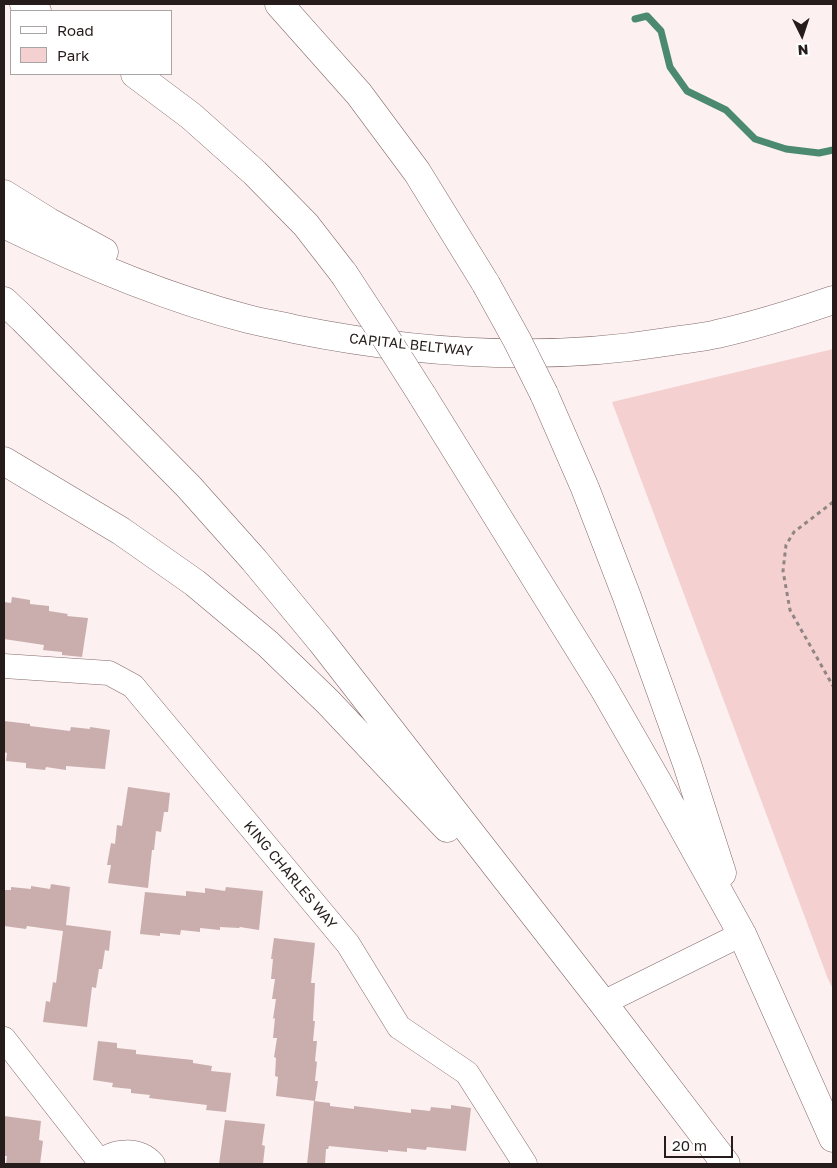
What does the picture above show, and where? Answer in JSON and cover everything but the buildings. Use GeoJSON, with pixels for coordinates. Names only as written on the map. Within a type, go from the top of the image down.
{"type":"FeatureCollection","features":[{"type":"Feature","properties":{"kind":"highway"},"geometry":{"type":"LineString","coordinates":[[24,4],[35,10]]}},
{"type":"Feature","properties":{"kind":"highway"},"geometry":{"type":"LineString","coordinates":[[279,4],[359,94],[417,172],[486,284],[544,394],[586,488],[627,597],[687,764],[742,934]]}},
{"type":"Feature","properties":{"kind":"highway"},"geometry":{"type":"LineString","coordinates":[[136,75],[191,116],[255,173],[306,225],[344,274],[422,395],[603,687],[657,781],[742,934],[833,1138]]}},
{"type":"Feature","properties":{"kind":"highway"},"geometry":{"type":"LineString","coordinates":[[4,194],[49,222],[126,265],[185,293],[248,319]]}},
{"type":"Feature","properties":{"kind":"highway","name":"CAPITAL BELTWAY"},"geometry":{"type":"LineString","coordinates":[[4,224],[116,274],[181,298],[248,319],[375,344],[466,352],[551,354],[633,347],[716,334],[791,314],[833,300]]}},
{"type":"Feature","properties":{"kind":"highway"},"geometry":{"type":"LineString","coordinates":[[4,301],[189,487],[254,560],[321,641],[726,1164]]}},
{"type":"Feature","properties":{"kind":"highway"},"geometry":{"type":"LineString","coordinates":[[4,462],[121,531],[195,583],[268,644],[328,702],[554,941]]}},
{"type":"Feature","properties":{"kind":"street","name":"KING CHARLES WAY"},"geometry":{"type":"LineString","coordinates":[[4,666],[109,673],[133,686],[348,944],[399,1028],[467,1074],[525,1164]]}},
{"type":"Feature","properties":{"kind":"street"},"geometry":{"type":"LineString","coordinates":[[603,1003],[742,934]]}},
{"type":"Feature","properties":{"kind":"street"},"geometry":{"type":"LineString","coordinates":[[4,1039],[99,1163],[109,1156],[120,1152],[131,1152],[141,1155],[154,1164]]}},
{"type":"Feature","properties":{"kind":"path"},"geometry":{"type":"LineString","coordinates":[[833,502],[794,532],[786,545],[782,571],[790,610],[833,686]]}},
{"type":"Feature","properties":{"kind":"green space"},"geometry":{"type":"Polygon","coordinates":[[[833,349],[833,989],[612,402],[833,349]]]}},
{"type":"Feature","properties":{"kind":"waterway"},"geometry":{"type":"LineString","coordinates":[[635,19],[647,16],[661,31],[670,67],[687,91],[726,110],[755,139],[786,149],[819,153],[833,150]]}}]}
